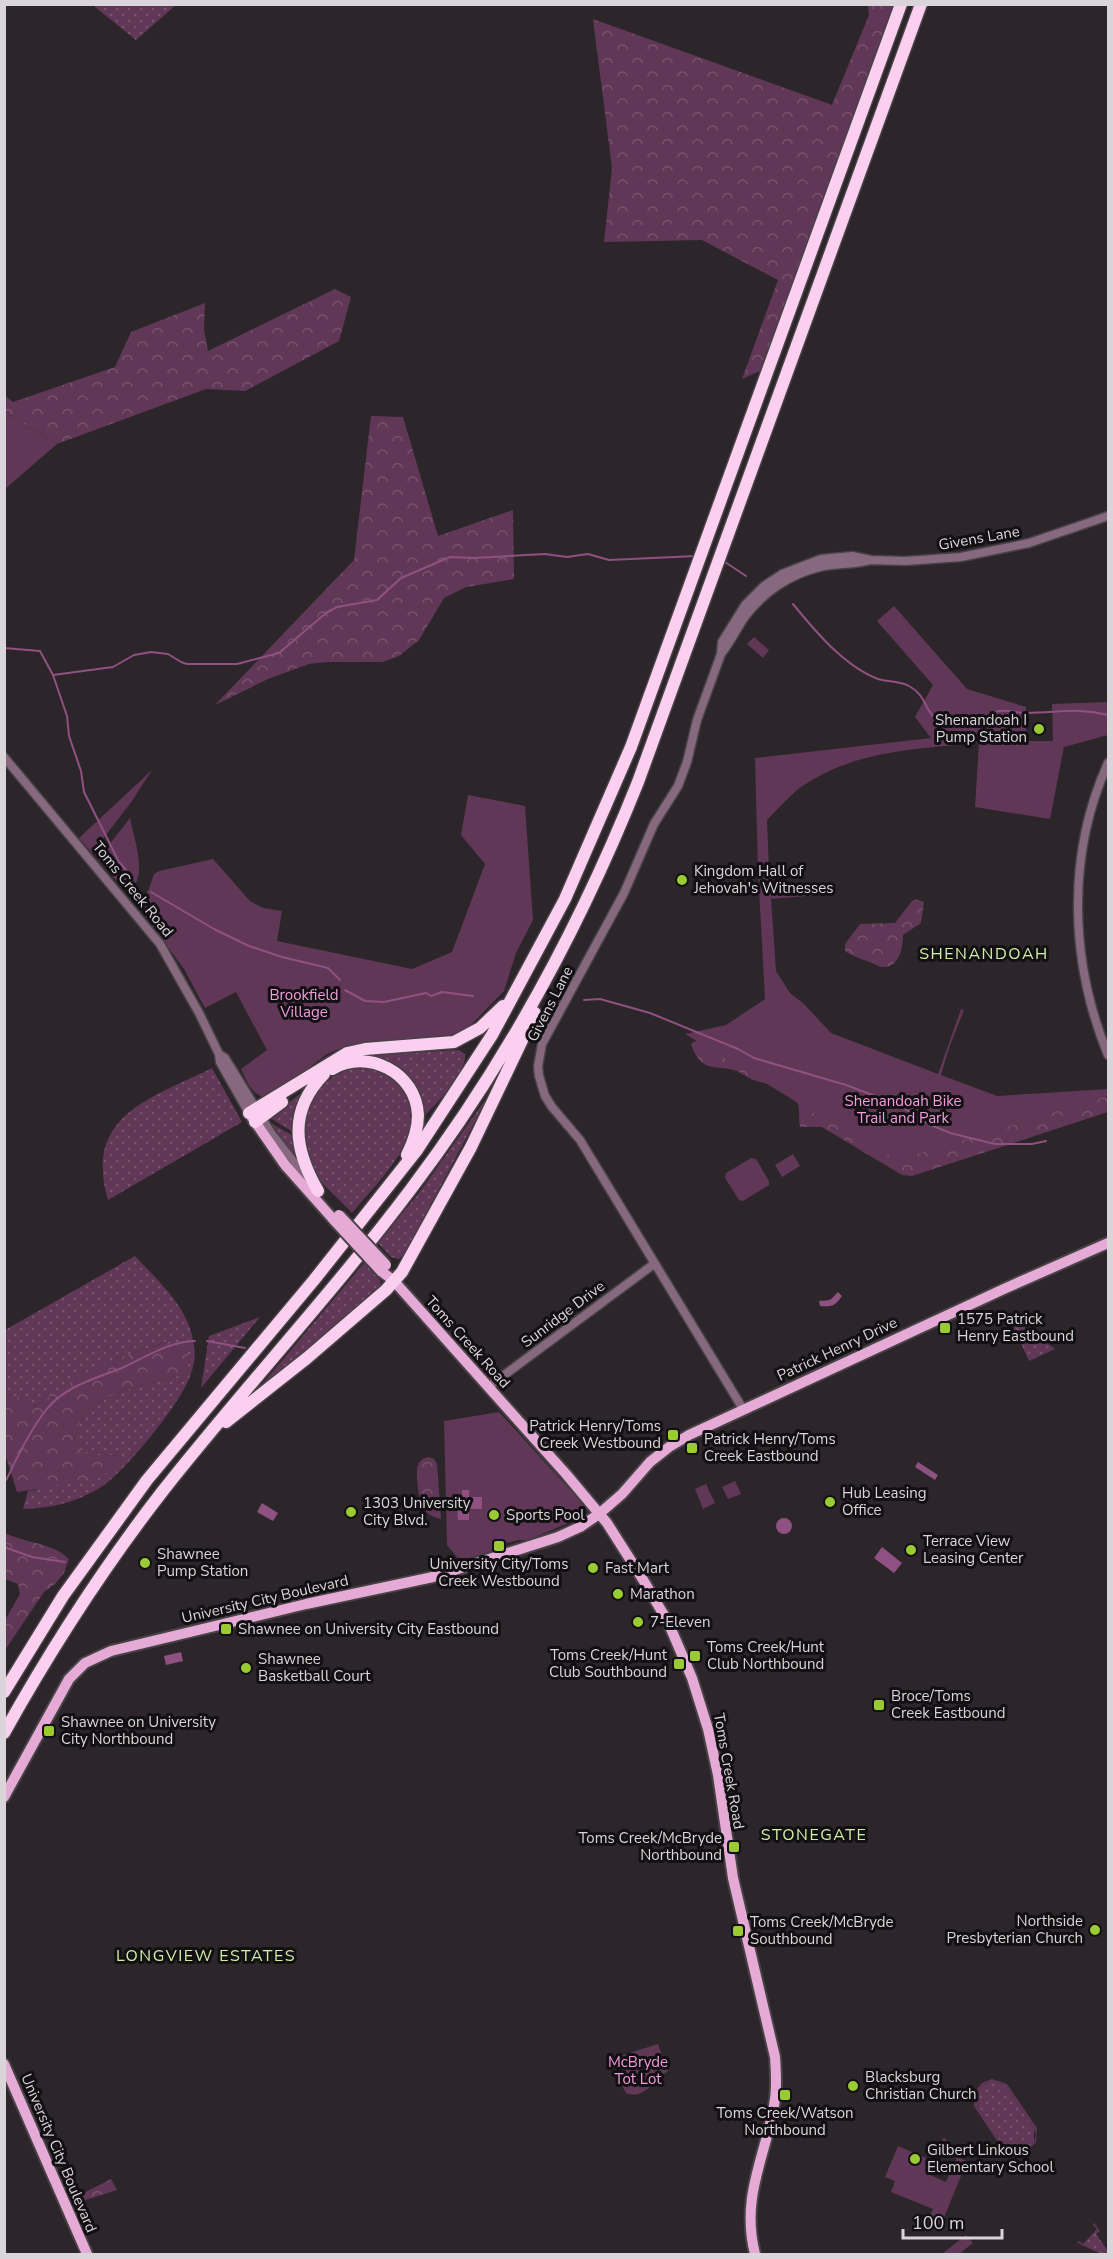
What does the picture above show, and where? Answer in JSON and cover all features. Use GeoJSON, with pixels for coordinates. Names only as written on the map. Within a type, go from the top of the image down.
{"type":"FeatureCollection","features":[{"type":"Feature","properties":{"kind":"highway"},"geometry":{"type":"LineString","coordinates":[[4,1692],[63,1596],[147,1480],[398,1176],[476,1060],[518,989],[566,899],[620,775],[901,4]]}},
{"type":"Feature","properties":{"kind":"highway"},"geometry":{"type":"LineString","coordinates":[[4,1733],[46,1661],[91,1591],[156,1501],[361,1254],[450,1136],[493,1070],[551,970],[600,871],[642,773],[921,4]]}},
{"type":"Feature","properties":{"kind":"highway"},"geometry":{"type":"LineString","coordinates":[[206,1438],[307,1358],[394,1281],[407,1263],[484,1121],[535,1011],[551,970]]}},
{"type":"Feature","properties":{"kind":"highway"},"geometry":{"type":"LineString","coordinates":[[255,1115],[347,1053],[382,1047],[444,1044],[460,1040],[480,1028],[518,989]]}},
{"type":"Feature","properties":{"kind":"highway"},"geometry":{"type":"LineString","coordinates":[[255,1115],[340,1064],[355,1061],[371,1062],[387,1067],[408,1085],[415,1099],[418,1114],[417,1129],[398,1176]]}},
{"type":"Feature","properties":{"kind":"highway"},"geometry":{"type":"LineString","coordinates":[[318,1191],[303,1160],[299,1146],[298,1127],[304,1102],[316,1082],[324,1074]]}},
{"type":"Feature","properties":{"kind":"main road","name":"Toms Creek Road"},"geometry":{"type":"LineString","coordinates":[[255,1115],[285,1165],[383,1268],[599,1514],[637,1569],[668,1622],[697,1692],[714,1754],[733,1878],[771,2039],[776,2072],[773,2112],[750,2200],[750,2231],[755,2254]]}},
{"type":"Feature","properties":{"kind":"main road","name":"Toms Creek Road"},"geometry":{"type":"LineString","coordinates":[[318,1191],[336,1216]]}},
{"type":"Feature","properties":{"kind":"main road","name":"Patrick Henry Drive"},"geometry":{"type":"LineString","coordinates":[[599,1514],[665,1450],[694,1433],[1108,1243]]}},
{"type":"Feature","properties":{"kind":"main road","name":"University City Boulevard"},"geometry":{"type":"LineString","coordinates":[[4,1797],[64,1687],[78,1669],[97,1656],[278,1611],[433,1577],[558,1537],[580,1527],[599,1514]]}},
{"type":"Feature","properties":{"kind":"main road","name":"University City Boulevard"},"geometry":{"type":"LineString","coordinates":[[4,2064],[87,2254]]}},
{"type":"Feature","properties":{"kind":"street","name":"Givens Lane"},"geometry":{"type":"LineString","coordinates":[[743,1410],[580,1140],[545,1096],[538,1066],[545,1037],[611,919],[654,824],[678,786],[687,762],[697,720],[721,654],[722,642],[740,610],[758,592],[777,577],[797,567],[827,558],[852,555],[871,560],[912,561],[969,556],[1029,543],[1108,516]]}},
{"type":"Feature","properties":{"kind":"street","name":"Givens Lane"},"geometry":{"type":"LineString","coordinates":[[1088,523],[1108,523]]}},
{"type":"Feature","properties":{"kind":"street","name":"Toms Creek Road"},"geometry":{"type":"LineString","coordinates":[[4,757],[160,944],[183,982],[219,1054],[225,1058],[255,1115],[318,1191]]}},
{"type":"Feature","properties":{"kind":"street"},"geometry":{"type":"LineString","coordinates":[[1108,763],[1082,842],[1078,902],[1084,975],[1098,1029],[1108,1055]]}},
{"type":"Feature","properties":{"kind":"street","name":"Sunridge Drive"},"geometry":{"type":"LineString","coordinates":[[488,1387],[654,1264]]}},
{"type":"Feature","properties":{"kind":"green space"},"geometry":{"type":"Polygon","coordinates":[[[95,4],[176,5],[136,40],[95,7],[95,4]]]}},
{"type":"Feature","properties":{"kind":"green space"},"geometry":{"type":"Polygon","coordinates":[[[868,5],[893,5],[762,370],[742,379],[778,280],[702,240],[604,242],[612,168],[593,19],[832,105],[869,15],[868,5]]]}},
{"type":"Feature","properties":{"kind":"green space"},"geometry":{"type":"Polygon","coordinates":[[[335,289],[351,297],[339,341],[245,391],[206,389],[57,444],[5,412],[4,395],[13,402],[115,367],[131,332],[205,303],[204,330],[208,351],[335,289]]]}},
{"type":"Feature","properties":{"kind":"green space"},"geometry":{"type":"Polygon","coordinates":[[[5,412],[57,444],[4,489],[5,412]]]}},
{"type":"Feature","properties":{"kind":"green space"},"geometry":{"type":"Polygon","coordinates":[[[371,416],[403,417],[438,536],[513,510],[514,579],[466,587],[444,598],[419,640],[399,656],[383,662],[309,664],[268,679],[215,705],[354,560],[371,416]]]}},
{"type":"Feature","properties":{"kind":"green space","name":"Shenandoah Bike Trail and Park"},"geometry":{"type":"Polygon","coordinates":[[[894,606],[967,689],[1026,707],[1026,741],[1053,741],[1052,704],[1108,702],[1108,735],[1064,747],[1050,819],[975,807],[979,743],[887,753],[843,765],[801,787],[767,820],[770,893],[817,888],[817,895],[771,899],[776,971],[790,993],[804,1004],[831,1033],[938,1074],[961,1009],[964,1010],[941,1075],[997,1096],[1108,1089],[1108,1096],[898,1160],[813,1112],[685,1034],[726,1025],[765,999],[755,758],[931,738],[915,717],[933,685],[877,621],[894,606]]]}},
{"type":"Feature","properties":{"kind":"green space"},"geometry":{"type":"Polygon","coordinates":[[[754,637],[769,650],[763,658],[747,644],[754,637]]]}},
{"type":"Feature","properties":{"kind":"green space"},"geometry":{"type":"Polygon","coordinates":[[[152,770],[132,801],[92,853],[79,838],[152,770]]]}},
{"type":"Feature","properties":{"kind":"green space","name":"Brookfield Village"},"geometry":{"type":"Polygon","coordinates":[[[468,795],[525,806],[533,920],[516,953],[504,991],[464,1032],[388,1043],[369,1041],[341,1048],[327,1054],[270,1097],[265,1098],[256,1093],[241,1069],[267,1050],[236,992],[205,1008],[184,969],[141,910],[139,904],[149,889],[154,874],[213,859],[250,901],[263,908],[282,911],[277,941],[412,969],[452,952],[485,864],[461,835],[468,795]]]}},
{"type":"Feature","properties":{"kind":"green space"},"geometry":{"type":"Polygon","coordinates":[[[130,818],[139,868],[135,885],[128,890],[122,887],[98,859],[130,818]]]}},
{"type":"Feature","properties":{"kind":"green space"},"geometry":{"type":"Polygon","coordinates":[[[916,899],[924,902],[921,923],[903,935],[900,954],[891,966],[879,966],[845,951],[845,944],[860,924],[895,923],[916,899]]]}},
{"type":"Feature","properties":{"kind":"green space"},"geometry":{"type":"Polygon","coordinates":[[[703,1040],[917,1107],[1108,1097],[1108,1112],[912,1176],[902,1175],[822,1127],[800,1127],[798,1103],[788,1092],[751,1079],[734,1070],[708,1066],[703,1063],[691,1045],[693,1042],[703,1040]]]}},
{"type":"Feature","properties":{"kind":"green space"},"geometry":{"type":"Polygon","coordinates":[[[459,1050],[465,1054],[457,1078],[424,1116],[418,1093],[409,1076],[394,1064],[372,1055],[459,1050]]]}},
{"type":"Feature","properties":{"kind":"green space"},"geometry":{"type":"Polygon","coordinates":[[[212,1068],[242,1122],[108,1200],[103,1171],[105,1148],[114,1129],[128,1113],[146,1101],[212,1068]]]}},
{"type":"Feature","properties":{"kind":"green space"},"geometry":{"type":"Polygon","coordinates":[[[355,1068],[382,1073],[399,1084],[410,1107],[410,1124],[406,1140],[398,1156],[352,1213],[314,1172],[307,1157],[304,1141],[305,1124],[316,1095],[339,1073],[355,1068]]]}},
{"type":"Feature","properties":{"kind":"green space"},"geometry":{"type":"Polygon","coordinates":[[[306,1089],[293,1132],[270,1118],[306,1089]]]}},
{"type":"Feature","properties":{"kind":"green space"},"geometry":{"type":"Polygon","coordinates":[[[490,1093],[404,1255],[399,1259],[391,1257],[378,1243],[419,1193],[490,1093]]]}},
{"type":"Feature","properties":{"kind":"green space"},"geometry":{"type":"Polygon","coordinates":[[[270,1123],[294,1136],[299,1161],[270,1123]]]}},
{"type":"Feature","properties":{"kind":"green space"},"geometry":{"type":"Polygon","coordinates":[[[793,1154],[800,1166],[782,1177],[775,1165],[793,1154]]]}},
{"type":"Feature","properties":{"kind":"green space"},"geometry":{"type":"Polygon","coordinates":[[[751,1158],[756,1159],[769,1185],[743,1201],[739,1200],[725,1178],[726,1173],[751,1158]]]}},
{"type":"Feature","properties":{"kind":"green space"},"geometry":{"type":"Polygon","coordinates":[[[135,1256],[172,1296],[186,1320],[195,1350],[194,1364],[188,1381],[173,1407],[148,1440],[108,1482],[89,1494],[71,1501],[52,1506],[23,1509],[28,1491],[36,1490],[121,1455],[88,1454],[78,1446],[74,1439],[83,1416],[93,1406],[118,1393],[187,1374],[169,1341],[118,1358],[33,1407],[10,1395],[5,1399],[5,1330],[135,1256]]]}},
{"type":"Feature","properties":{"kind":"green space"},"geometry":{"type":"Polygon","coordinates":[[[364,1263],[380,1280],[381,1285],[319,1340],[259,1388],[364,1263]]]}},
{"type":"Feature","properties":{"kind":"green space"},"geometry":{"type":"Polygon","coordinates":[[[1008,1315],[1055,1349],[1029,1361],[1008,1315]]]}},
{"type":"Feature","properties":{"kind":"green space"},"geometry":{"type":"Polygon","coordinates":[[[260,1317],[201,1388],[209,1336],[260,1317]]]}},
{"type":"Feature","properties":{"kind":"green space"},"geometry":{"type":"Polygon","coordinates":[[[169,1341],[184,1346],[189,1358],[187,1374],[133,1388],[105,1399],[85,1413],[79,1426],[74,1439],[78,1445],[88,1453],[107,1456],[121,1455],[123,1461],[119,1467],[85,1479],[17,1492],[5,1454],[5,1399],[10,1395],[20,1397],[34,1407],[82,1375],[118,1358],[169,1341]]]}},
{"type":"Feature","properties":{"kind":"green space"},"geometry":{"type":"Polygon","coordinates":[[[499,1412],[574,1494],[584,1507],[583,1513],[573,1521],[528,1540],[499,1545],[489,1552],[460,1561],[447,1545],[444,1421],[499,1412]]]}},
{"type":"Feature","properties":{"kind":"green space"},"geometry":{"type":"Polygon","coordinates":[[[429,1457],[437,1464],[441,1519],[424,1510],[419,1495],[418,1465],[422,1459],[429,1457]]]}},
{"type":"Feature","properties":{"kind":"green space"},"geometry":{"type":"Polygon","coordinates":[[[735,1481],[741,1494],[728,1499],[722,1487],[735,1481]]]}},
{"type":"Feature","properties":{"kind":"green space"},"geometry":{"type":"Polygon","coordinates":[[[706,1484],[715,1503],[703,1509],[695,1489],[706,1484]]]}},
{"type":"Feature","properties":{"kind":"green space"},"geometry":{"type":"Polygon","coordinates":[[[5,1533],[47,1546],[69,1559],[64,1573],[44,1592],[5,1650],[5,1620],[20,1594],[18,1584],[5,1579],[5,1533]]]}},
{"type":"Feature","properties":{"kind":"green space","name":"McBryde Tot Lot"},"geometry":{"type":"Polygon","coordinates":[[[658,2044],[668,2071],[644,2092],[632,2095],[626,2093],[620,2082],[620,2056],[658,2044]]]}},
{"type":"Feature","properties":{"kind":"green space"},"geometry":{"type":"Polygon","coordinates":[[[992,2079],[1007,2084],[1037,2128],[1036,2142],[1025,2154],[1014,2156],[1003,2150],[974,2106],[975,2091],[982,2083],[992,2079]],[[994,2081],[985,2084],[979,2088],[976,2099],[981,2112],[1003,2146],[1010,2152],[1020,2153],[1034,2143],[1036,2134],[1006,2086],[994,2081]]]}},
{"type":"Feature","properties":{"kind":"green space"},"geometry":{"type":"Polygon","coordinates":[[[994,2081],[1006,2086],[1034,2129],[1034,2143],[1023,2152],[1014,2153],[1003,2145],[979,2108],[976,2100],[977,2092],[983,2085],[994,2081]]]}},
{"type":"Feature","properties":{"kind":"green space"},"geometry":{"type":"Polygon","coordinates":[[[944,2137],[957,2157],[938,2149],[944,2137]]]}},
{"type":"Feature","properties":{"kind":"green space"},"geometry":{"type":"Polygon","coordinates":[[[898,2146],[933,2161],[928,2174],[946,2182],[957,2157],[967,2161],[941,2225],[928,2220],[933,2209],[891,2192],[895,2181],[885,2177],[898,2146]]]}},
{"type":"Feature","properties":{"kind":"green space"},"geometry":{"type":"Polygon","coordinates":[[[111,2179],[117,2190],[73,2204],[72,2199],[111,2179]]]}},
{"type":"Feature","properties":{"kind":"green space"},"geometry":{"type":"Polygon","coordinates":[[[1094,2223],[1100,2231],[1096,2234],[1108,2254],[1101,2254],[1078,2243],[1074,2247],[1079,2241],[1083,2244],[1097,2229],[1094,2223]]]}},
{"type":"Feature","properties":{"kind":"green space"},"geometry":{"type":"Polygon","coordinates":[[[966,2235],[973,2243],[959,2254],[942,2254],[966,2235]]]}},
{"type":"Feature","properties":{"kind":"shaded area"},"geometry":{"type":"Polygon","coordinates":[[[838,1292],[842,1296],[835,1304],[820,1306],[819,1301],[830,1300],[838,1292]]]}},
{"type":"Feature","properties":{"kind":"shaded area"},"geometry":{"type":"Polygon","coordinates":[[[918,1462],[938,1475],[935,1480],[915,1467],[918,1462]]]}},
{"type":"Feature","properties":{"kind":"shaded area"},"geometry":{"type":"Polygon","coordinates":[[[462,1490],[469,1490],[469,1497],[482,1497],[482,1509],[469,1509],[469,1520],[458,1520],[457,1497],[462,1497],[462,1490]]]}},
{"type":"Feature","properties":{"kind":"shaded area"},"geometry":{"type":"Polygon","coordinates":[[[262,1503],[278,1513],[273,1521],[257,1512],[262,1503]]]}},
{"type":"Feature","properties":{"kind":"shaded area"},"geometry":{"type":"Polygon","coordinates":[[[784,1518],[792,1526],[784,1534],[776,1526],[784,1518]]]}},
{"type":"Feature","properties":{"kind":"shaded area"},"geometry":{"type":"Polygon","coordinates":[[[882,1547],[902,1563],[894,1573],[874,1558],[882,1547]]]}},
{"type":"Feature","properties":{"kind":"shaded area"},"geometry":{"type":"Polygon","coordinates":[[[181,1652],[183,1661],[166,1665],[164,1656],[181,1652]]]}},
{"type":"Feature","properties":{"kind":"waterway"},"geometry":{"type":"LineString","coordinates":[[53,675],[113,667],[134,655],[151,652],[168,654],[187,664],[237,664],[279,653],[326,613],[337,607],[377,600],[401,578],[450,557],[545,554],[567,557],[588,554],[609,560],[696,556]]}},
{"type":"Feature","properties":{"kind":"waterway"},"geometry":{"type":"LineString","coordinates":[[722,560],[746,576]]}},
{"type":"Feature","properties":{"kind":"waterway"},"geometry":{"type":"LineString","coordinates":[[793,604],[821,636],[853,666],[878,679],[909,686],[922,698],[933,717],[940,721],[965,724],[1003,711],[1027,713],[1077,711],[1108,715]]}},
{"type":"Feature","properties":{"kind":"waterway"},"geometry":{"type":"LineString","coordinates":[[4,648],[40,651],[53,675],[67,716],[69,736],[81,771],[84,792],[119,862],[132,877]]}},
{"type":"Feature","properties":{"kind":"waterway"},"geometry":{"type":"LineString","coordinates":[[151,892],[214,929],[249,946],[328,968],[340,980]]}},
{"type":"Feature","properties":{"kind":"waterway"},"geometry":{"type":"LineString","coordinates":[[345,990],[365,1001],[384,1002],[426,993],[431,996],[442,992],[473,996]]}},
{"type":"Feature","properties":{"kind":"waterway"},"geometry":{"type":"LineString","coordinates":[[584,1000],[600,999],[650,1013],[738,1049],[754,1058],[846,1085],[878,1097],[950,1133],[995,1144],[1032,1144],[1046,1141]]}},
{"type":"Feature","properties":{"kind":"waterway"},"geometry":{"type":"LineString","coordinates":[[4,1483],[38,1421],[62,1395],[81,1384],[167,1347],[195,1341]]}},
{"type":"Feature","properties":{"kind":"waterway"},"geometry":{"type":"LineString","coordinates":[[207,1341],[245,1348]]}},
{"type":"Feature","properties":{"kind":"waterway"},"geometry":{"type":"LineString","coordinates":[[4,1547],[32,1557],[65,1562]]}},
{"type":"Feature","properties":{"kind":"place","name":"Shenandoah I Pump Station"},"geometry":{"type":"Point","coordinates":[1039,729]}},
{"type":"Feature","properties":{"kind":"place","name":"Kingdom Hall of Jehovah's Witnesses"},"geometry":{"type":"Point","coordinates":[682,880]}},
{"type":"Feature","properties":{"kind":"place","name":"1575 Patrick Henry Eastbound"},"geometry":{"type":"Point","coordinates":[945,1328]}},
{"type":"Feature","properties":{"kind":"place","name":"Patrick Henry/Toms Creek Westbound"},"geometry":{"type":"Point","coordinates":[673,1435]}},
{"type":"Feature","properties":{"kind":"place","name":"Patrick Henry/Toms Creek Eastbound"},"geometry":{"type":"Point","coordinates":[692,1448]}},
{"type":"Feature","properties":{"kind":"place","name":"Hub Leasing Office"},"geometry":{"type":"Point","coordinates":[830,1502]}},
{"type":"Feature","properties":{"kind":"place","name":"1303 University City Blvd."},"geometry":{"type":"Point","coordinates":[351,1512]}},
{"type":"Feature","properties":{"kind":"place","name":"Sports Pool"},"geometry":{"type":"Point","coordinates":[494,1515]}},
{"type":"Feature","properties":{"kind":"place","name":"University City/Toms Creek Westbound"},"geometry":{"type":"Point","coordinates":[499,1546]}},
{"type":"Feature","properties":{"kind":"place","name":"Terrace View Leasing Center"},"geometry":{"type":"Point","coordinates":[911,1550]}},
{"type":"Feature","properties":{"kind":"place","name":"Shawnee Pump Station"},"geometry":{"type":"Point","coordinates":[145,1563]}},
{"type":"Feature","properties":{"kind":"place","name":"Fast Mart"},"geometry":{"type":"Point","coordinates":[593,1568]}},
{"type":"Feature","properties":{"kind":"place","name":"Marathon"},"geometry":{"type":"Point","coordinates":[618,1594]}},
{"type":"Feature","properties":{"kind":"place","name":"7-Eleven"},"geometry":{"type":"Point","coordinates":[638,1622]}},
{"type":"Feature","properties":{"kind":"place","name":"Shawnee on University City Eastbound"},"geometry":{"type":"Point","coordinates":[226,1629]}},
{"type":"Feature","properties":{"kind":"place","name":"Toms Creek/Hunt Club Northbound"},"geometry":{"type":"Point","coordinates":[695,1656]}},
{"type":"Feature","properties":{"kind":"place","name":"Toms Creek/Hunt Club Southbound"},"geometry":{"type":"Point","coordinates":[679,1664]}},
{"type":"Feature","properties":{"kind":"place","name":"Shawnee Basketball Court"},"geometry":{"type":"Point","coordinates":[246,1668]}},
{"type":"Feature","properties":{"kind":"place","name":"Broce/Toms Creek Eastbound"},"geometry":{"type":"Point","coordinates":[879,1705]}},
{"type":"Feature","properties":{"kind":"place","name":"Shawnee on University City Northbound"},"geometry":{"type":"Point","coordinates":[49,1731]}},
{"type":"Feature","properties":{"kind":"place","name":"Toms Creek/McBryde Northbound"},"geometry":{"type":"Point","coordinates":[734,1847]}},
{"type":"Feature","properties":{"kind":"place","name":"Northside Presbyterian Church"},"geometry":{"type":"Point","coordinates":[1095,1930]}},
{"type":"Feature","properties":{"kind":"place","name":"Toms Creek/McBryde Southbound"},"geometry":{"type":"Point","coordinates":[738,1931]}},
{"type":"Feature","properties":{"kind":"place","name":"Blacksburg Christian Church"},"geometry":{"type":"Point","coordinates":[853,2086]}},
{"type":"Feature","properties":{"kind":"place","name":"Toms Creek/Watson Northbound"},"geometry":{"type":"Point","coordinates":[785,2095]}},
{"type":"Feature","properties":{"kind":"place","name":"Gilbert Linkous Elementary School"},"geometry":{"type":"Point","coordinates":[915,2159]}},
{"type":"Feature","properties":{"kind":"district","name":"SHENANDOAH"},"geometry":{"type":"Point","coordinates":[984,954]}},
{"type":"Feature","properties":{"kind":"district","name":"STONEGATE"},"geometry":{"type":"Point","coordinates":[814,1835]}},
{"type":"Feature","properties":{"kind":"district","name":"LONGVIEW ESTATES"},"geometry":{"type":"Point","coordinates":[206,1956]}}]}
